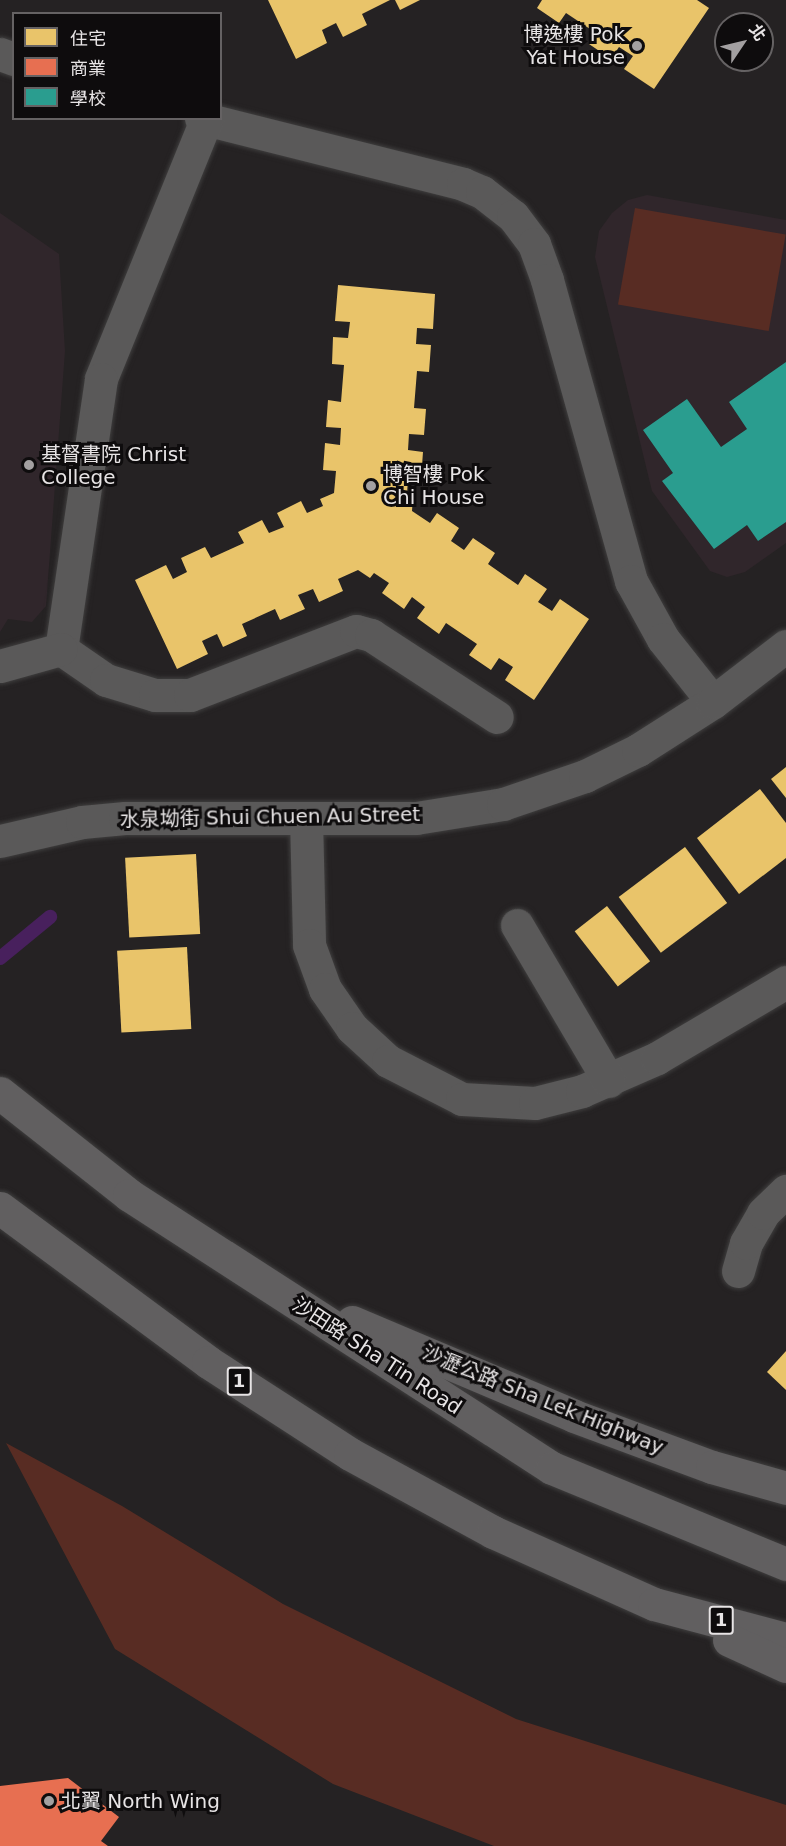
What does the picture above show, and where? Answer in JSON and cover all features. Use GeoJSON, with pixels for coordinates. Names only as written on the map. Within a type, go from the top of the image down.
{"type":"FeatureCollection","features":[{"type":"Feature","properties":{"kind":"highway","name":"沙田路 Sha Tin Road"},"geometry":{"type":"LineString","coordinates":[[0,1093],[55,1139],[129,1195],[552,1468],[786,1563]]}},
{"type":"Feature","properties":{"kind":"highway","name":"1"},"geometry":{"type":"LineString","coordinates":[[0,1208],[208,1362],[350,1454],[493,1532],[654,1604],[786,1639]]}},
{"type":"Feature","properties":{"kind":"highway","name":"沙瀝公路 Sha Lek Highway"},"geometry":{"type":"LineString","coordinates":[[270,1288],[574,1416],[712,1467],[786,1488]]}},
{"type":"Feature","properties":{"kind":"highway"},"geometry":{"type":"LineString","coordinates":[[654,1604],[786,1666]]}},
{"type":"Feature","properties":{"kind":"street"},"geometry":{"type":"LineString","coordinates":[[61,649],[101,380],[204,120]]}},
{"type":"Feature","properties":{"kind":"street"},"geometry":{"type":"LineString","coordinates":[[208,120],[463,184],[482,192],[513,216],[534,244],[547,280],[631,581],[663,639],[712,702]]}},
{"type":"Feature","properties":{"kind":"street"},"geometry":{"type":"LineString","coordinates":[[61,649],[106,680],[155,695],[190,695],[356,631],[371,635],[497,717]]}},
{"type":"Feature","properties":{"kind":"street","name":"水泉坳街 Shui Chuen Au Street"},"geometry":{"type":"LineString","coordinates":[[0,841],[82,822],[125,818],[416,818],[502,804],[585,776],[638,750],[712,702],[786,646]]}},
{"type":"Feature","properties":{"kind":"street"},"geometry":{"type":"LineString","coordinates":[[0,666],[61,649]]}},
{"type":"Feature","properties":{"kind":"street"},"geometry":{"type":"LineString","coordinates":[[306,818],[306,919],[311,952],[337,1009],[370,1046],[437,1089],[485,1102],[535,1103],[609,1081],[657,1058],[786,982]]}},
{"type":"Feature","properties":{"kind":"street"},"geometry":{"type":"LineString","coordinates":[[517,925],[609,1081]]}},
{"type":"Feature","properties":{"kind":"street"},"geometry":{"type":"LineString","coordinates":[[738,1271],[746,1243],[757,1223],[786,1191]]}},
{"type":"Feature","properties":{"kind":"shaded area"},"geometry":{"type":"Polygon","coordinates":[[[647,195],[786,220],[786,543],[745,572],[727,577],[710,571],[652,491],[595,257],[599,231],[612,213],[628,200],[647,195]]]}},
{"type":"Feature","properties":{"kind":"shaded area"},"geometry":{"type":"Polygon","coordinates":[[[635,208],[786,235],[769,331],[618,305],[635,208]]]}},
{"type":"Feature","properties":{"kind":"shaded area","name":"基督書院 Christ College"},"geometry":{"type":"Polygon","coordinates":[[[0,213],[59,254],[65,351],[46,606],[32,622],[8,619],[0,632],[0,213]]]}},
{"type":"Feature","properties":{"kind":"shaded area"},"geometry":{"type":"Polygon","coordinates":[[[6,1443],[122,1506],[283,1604],[516,1719],[786,1805],[786,1846],[494,1846],[333,1784],[115,1649],[6,1443]]]}},
{"type":"Feature","properties":{"kind":"building: 住宅"},"geometry":{"type":"Polygon","coordinates":[[[268,0],[390,0],[362,14],[367,25],[343,37],[336,23],[322,30],[327,43],[296,59],[268,0]]]}},
{"type":"Feature","properties":{"kind":"building: 住宅"},"geometry":{"type":"Polygon","coordinates":[[[395,0],[420,0],[400,10],[395,0]]]}},
{"type":"Feature","properties":{"kind":"building: 住宅","name":"博逸樓 Pok Yat House"},"geometry":{"type":"Polygon","coordinates":[[[542,0],[697,0],[709,8],[654,89],[624,69],[633,56],[619,47],[611,59],[589,44],[596,33],[566,13],[559,23],[537,8],[542,0]]]}},
{"type":"Feature","properties":{"kind":"building: 住宅","name":"博智樓 Pok Chi House"},"geometry":{"type":"Polygon","coordinates":[[[338,285],[435,294],[433,329],[417,328],[416,344],[431,345],[429,372],[417,371],[414,408],[426,409],[424,435],[409,434],[408,450],[423,452],[421,479],[408,477],[407,495],[413,496],[412,511],[430,523],[437,513],[459,528],[451,541],[464,550],[473,538],[495,553],[488,564],[518,585],[525,574],[547,589],[538,602],[552,611],[560,599],[589,619],[534,700],[505,680],[513,667],[499,658],[491,670],[469,655],[477,644],[446,623],[439,634],[417,618],[425,607],[412,597],[404,609],[382,593],[389,583],[374,573],[370,578],[358,570],[338,579],[343,591],[319,602],[313,589],[298,595],[305,609],[280,620],[275,609],[242,624],[247,636],[223,647],[217,634],[202,641],[208,654],[177,669],[135,580],[166,565],[173,579],[187,572],[181,558],[205,547],[211,558],[244,543],[238,532],[262,520],[269,533],[284,527],[277,513],[301,501],[307,513],[323,506],[320,499],[334,493],[336,471],[323,470],[325,443],[340,445],[341,428],[326,427],[328,400],[341,402],[344,365],[332,364],[333,337],[348,338],[350,322],[335,321],[338,285]]]}},
{"type":"Feature","properties":{"kind":"building: 住宅"},"geometry":{"type":"Polygon","coordinates":[[[786,767],[786,798],[771,779],[786,767]]]}},
{"type":"Feature","properties":{"kind":"building: 住宅"},"geometry":{"type":"Polygon","coordinates":[[[760,789],[786,823],[786,858],[739,894],[697,838],[760,789]]]}},
{"type":"Feature","properties":{"kind":"building: 住宅"},"geometry":{"type":"Polygon","coordinates":[[[685,847],[727,903],[661,953],[619,897],[685,847]]]}},
{"type":"Feature","properties":{"kind":"building: 住宅"},"geometry":{"type":"Polygon","coordinates":[[[196,854],[200,934],[129,938],[125,858],[196,854]]]}},
{"type":"Feature","properties":{"kind":"building: 住宅"},"geometry":{"type":"Polygon","coordinates":[[[607,906],[650,961],[618,986],[575,931],[607,906]]]}},
{"type":"Feature","properties":{"kind":"building: 住宅"},"geometry":{"type":"Polygon","coordinates":[[[187,947],[191,1029],[121,1033],[117,951],[187,947]]]}},
{"type":"Feature","properties":{"kind":"building: 住宅"},"geometry":{"type":"Polygon","coordinates":[[[786,1351],[786,1390],[767,1372],[786,1351]]]}},
{"type":"Feature","properties":{"kind":"building: 商業","name":"北翼 North Wing"},"geometry":{"type":"Polygon","coordinates":[[[68,1778],[119,1817],[101,1841],[108,1846],[0,1846],[0,1786],[68,1778]]]}},
{"type":"Feature","properties":{"kind":"building: 學校"},"geometry":{"type":"Polygon","coordinates":[[[786,362],[786,522],[758,541],[747,525],[714,549],[662,481],[673,473],[643,430],[687,399],[721,447],[747,429],[729,402],[786,362]]]}},
{"type":"Feature","properties":{"kind":"waterway"},"geometry":{"type":"LineString","coordinates":[[0,958],[50,917]]}},
{"type":"Feature","properties":{"kind":"place","name":"博逸樓 Pok Yat House"},"geometry":{"type":"Point","coordinates":[637,46]}},
{"type":"Feature","properties":{"kind":"place","name":"基督書院 Christ College"},"geometry":{"type":"Point","coordinates":[29,465]}},
{"type":"Feature","properties":{"kind":"place","name":"博智樓 Pok Chi House"},"geometry":{"type":"Point","coordinates":[371,486]}},
{"type":"Feature","properties":{"kind":"place","name":"北翼 North Wing"},"geometry":{"type":"Point","coordinates":[49,1801]}}]}
